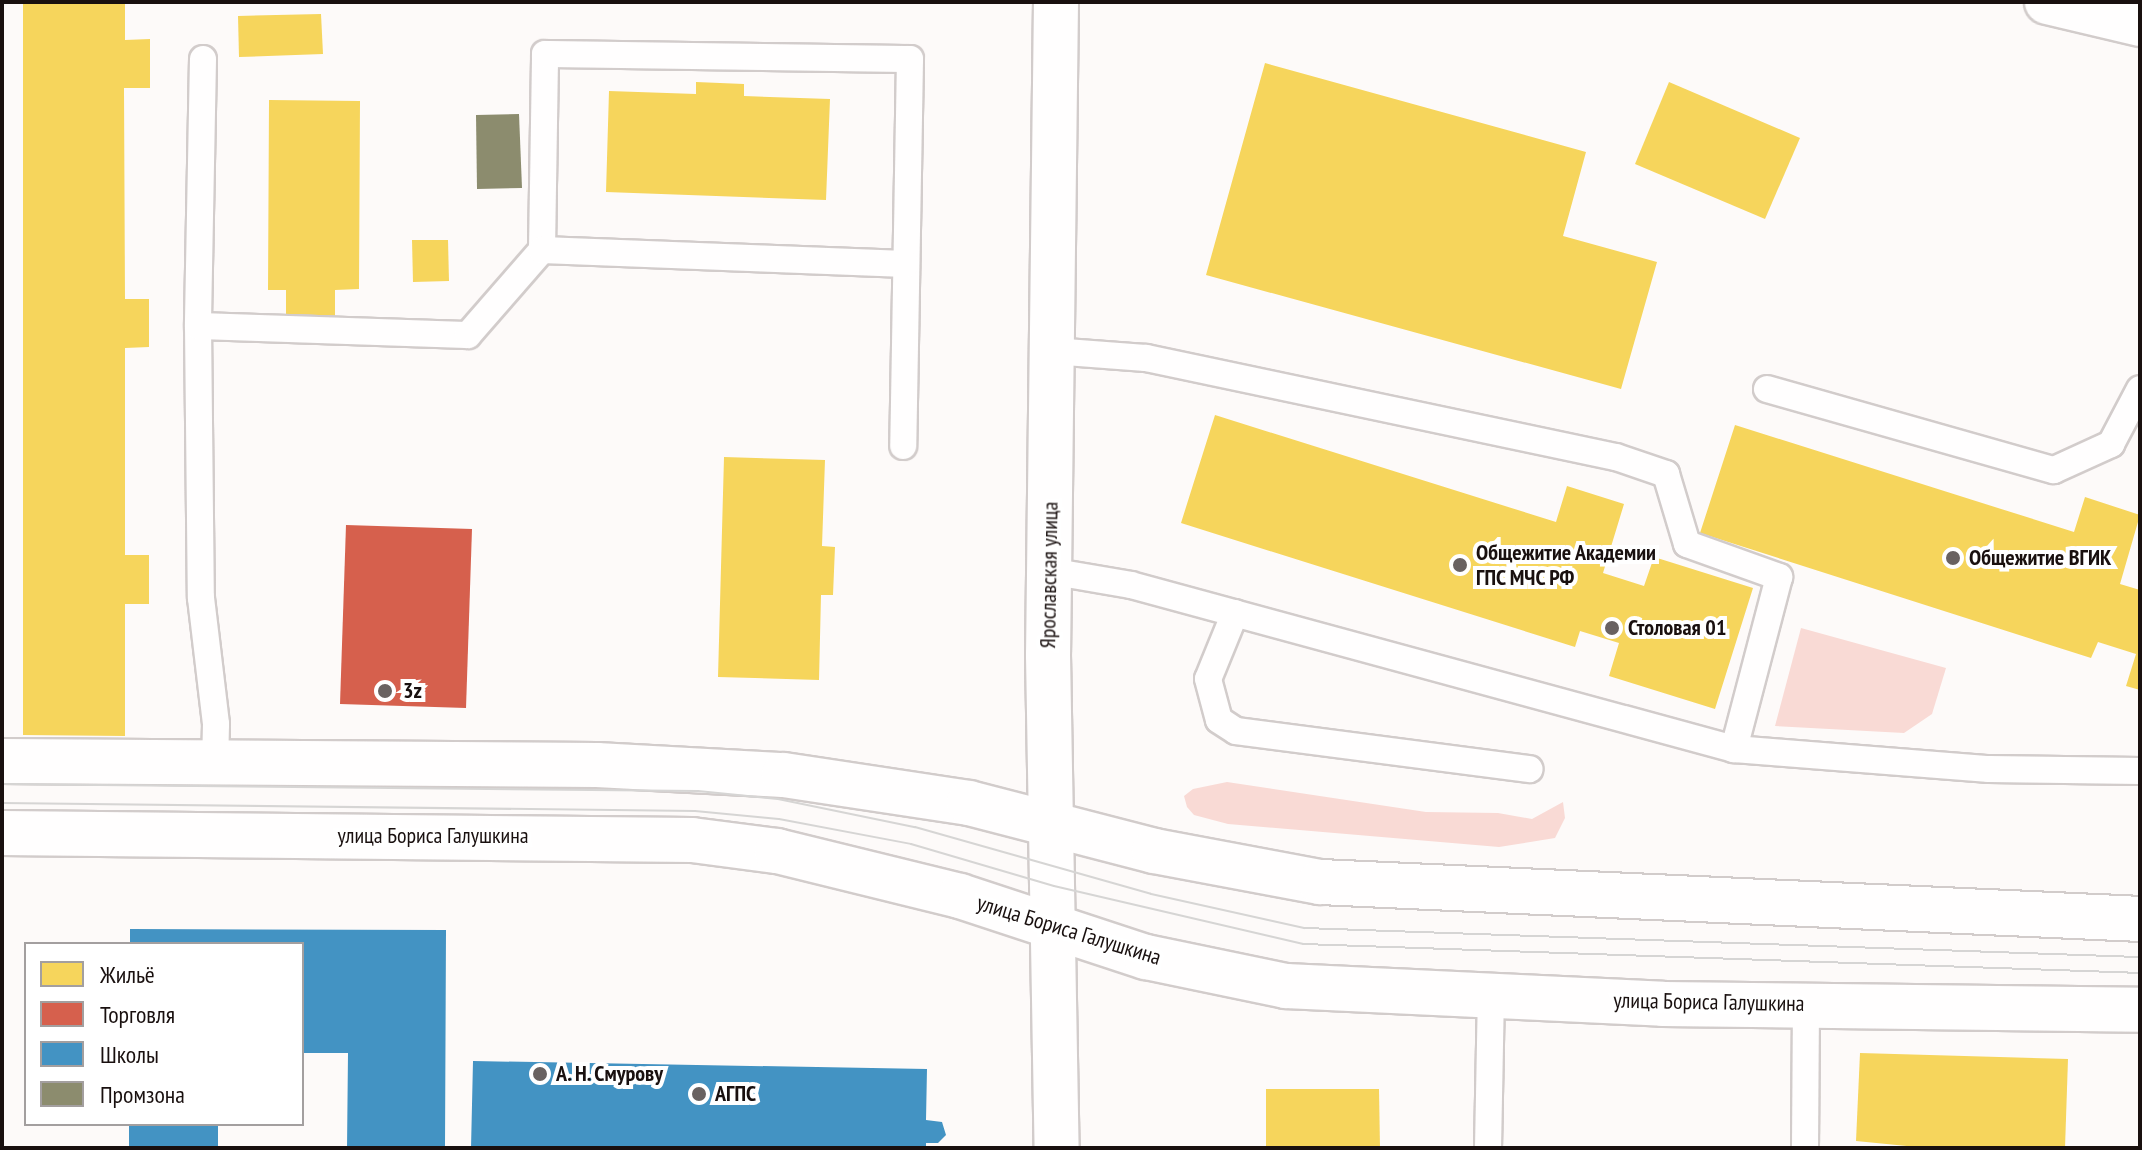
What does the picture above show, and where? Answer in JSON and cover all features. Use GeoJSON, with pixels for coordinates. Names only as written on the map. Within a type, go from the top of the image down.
{"type":"FeatureCollection","features":[{"type":"Feature","properties":{"kind":"main road","name":"Ярославская улица"},"geometry":{"type":"LineString","coordinates":[[1056,2],[1049,571],[1057,1148]]}},
{"type":"Feature","properties":{"kind":"main road"},"geometry":{"type":"LineString","coordinates":[[2047,2],[2140,24]]}},
{"type":"Feature","properties":{"kind":"main road"},"geometry":{"type":"LineString","coordinates":[[2,761],[215,767],[597,765],[784,775],[969,803],[1154,851],[1320,882],[2140,919]]}},
{"type":"Feature","properties":{"kind":"main road","name":"улица Бориса Галушкина"},"geometry":{"type":"LineString","coordinates":[[2,833],[692,840],[791,855],[960,896],[1146,957],[1286,986],[1663,1004],[1806,1003],[2140,1010]]}},
{"type":"Feature","properties":{"kind":"lane"},"geometry":{"type":"LineString","coordinates":[[198,326],[468,335],[542,250],[545,54],[910,59],[903,446]]}},
{"type":"Feature","properties":{"kind":"lane"},"geometry":{"type":"LineString","coordinates":[[203,59],[198,326],[201,598],[216,724],[215,767]]}},
{"type":"Feature","properties":{"kind":"lane"},"geometry":{"type":"LineString","coordinates":[[542,250],[906,264]]}},
{"type":"Feature","properties":{"kind":"lane"},"geometry":{"type":"LineString","coordinates":[[1052,351],[1146,358],[1616,457],[1666,474],[1687,544],[1779,577],[1734,749]]}},
{"type":"Feature","properties":{"kind":"lane"},"geometry":{"type":"LineString","coordinates":[[1767,389],[2054,470],[2111,444],[2140,389]]}},
{"type":"Feature","properties":{"kind":"lane"},"geometry":{"type":"LineString","coordinates":[[1049,571],[1131,585],[1734,749],[1989,769],[2140,771]]}},
{"type":"Feature","properties":{"kind":"lane"},"geometry":{"type":"LineString","coordinates":[[1235,613],[1208,679],[1219,720],[1236,731],[1530,769]]}},
{"type":"Feature","properties":{"kind":"lane"},"geometry":{"type":"LineString","coordinates":[[1488,1148],[1491,995]]}},
{"type":"Feature","properties":{"kind":"lane"},"geometry":{"type":"LineString","coordinates":[[1805,1148],[1806,1003]]}},
{"type":"Feature","properties":{"kind":"shaded area"},"geometry":{"type":"Polygon","coordinates":[[[1801,628],[1946,668],[1932,714],[1904,733],[1775,726],[1801,628]]]}},
{"type":"Feature","properties":{"kind":"shaded area"},"geometry":{"type":"Polygon","coordinates":[[[1227,782],[1426,812],[1498,813],[1532,819],[1563,802],[1565,818],[1555,838],[1499,847],[1228,824],[1194,815],[1187,807],[1184,796],[1193,789],[1227,782]]]}},
{"type":"Feature","properties":{"kind":"building: Жильё"},"geometry":{"type":"Polygon","coordinates":[[[23,2],[125,2],[125,40],[150,39],[150,88],[124,88],[125,299],[149,299],[149,347],[125,348],[125,555],[149,555],[149,604],[125,604],[125,736],[23,735],[23,2]]]}},
{"type":"Feature","properties":{"kind":"building: Жильё"},"geometry":{"type":"Polygon","coordinates":[[[321,14],[323,54],[239,57],[238,16],[321,14]]]}},
{"type":"Feature","properties":{"kind":"building: Жильё"},"geometry":{"type":"Polygon","coordinates":[[[1265,63],[1586,152],[1563,236],[1657,262],[1621,389],[1206,275],[1265,63]]]}},
{"type":"Feature","properties":{"kind":"building: Жильё"},"geometry":{"type":"Polygon","coordinates":[[[696,82],[744,84],[744,96],[830,99],[826,200],[606,192],[609,91],[696,94],[696,82]]]}},
{"type":"Feature","properties":{"kind":"building: Жильё"},"geometry":{"type":"Polygon","coordinates":[[[1669,82],[1800,138],[1765,219],[1635,164],[1669,82]]]}},
{"type":"Feature","properties":{"kind":"building: Жильё"},"geometry":{"type":"Polygon","coordinates":[[[269,100],[360,101],[359,289],[335,290],[335,318],[286,318],[286,290],[268,290],[269,100]]]}},
{"type":"Feature","properties":{"kind":"building: Жильё"},"geometry":{"type":"Polygon","coordinates":[[[412,240],[448,240],[449,281],[413,282],[412,240]]]}},
{"type":"Feature","properties":{"kind":"building: Жильё","name":"Общежитие Академии ГПС МЧС РФ"},"geometry":{"type":"Polygon","coordinates":[[[1215,415],[1556,522],[1567,486],[1624,504],[1603,573],[1644,586],[1654,557],[1753,588],[1715,709],[1609,676],[1619,643],[1580,631],[1575,647],[1181,523],[1215,415]]]}},
{"type":"Feature","properties":{"kind":"building: Жильё","name":"Общежитие ВГИК"},"geometry":{"type":"Polygon","coordinates":[[[1735,425],[2074,532],[2085,497],[2140,515],[2120,584],[2140,590],[2140,690],[2126,686],[2136,654],[2098,642],[2091,658],[1700,533],[1735,425]]]}},
{"type":"Feature","properties":{"kind":"building: Жильё"},"geometry":{"type":"Polygon","coordinates":[[[724,457],[825,460],[822,546],[835,547],[833,595],[821,595],[819,680],[718,677],[724,457]]]}},
{"type":"Feature","properties":{"kind":"building: Жильё"},"geometry":{"type":"Polygon","coordinates":[[[1860,1053],[2068,1059],[2065,1148],[1927,1148],[1856,1141],[1860,1053]]]}},
{"type":"Feature","properties":{"kind":"building: Жильё"},"geometry":{"type":"Polygon","coordinates":[[[1266,1089],[1379,1089],[1380,1148],[1266,1148],[1266,1089]]]}},
{"type":"Feature","properties":{"kind":"building: Торговля"},"geometry":{"type":"Polygon","coordinates":[[[346,525],[472,529],[466,708],[340,704],[346,525]]]}},
{"type":"Feature","properties":{"kind":"building: Школы"},"geometry":{"type":"Polygon","coordinates":[[[130,929],[446,930],[445,1148],[347,1148],[348,1053],[304,1053],[304,942],[130,942],[130,929]]]}},
{"type":"Feature","properties":{"kind":"building: Школы","name":"АГПС"},"geometry":{"type":"Polygon","coordinates":[[[473,1061],[927,1069],[926,1120],[942,1122],[946,1135],[938,1143],[926,1143],[926,1148],[471,1148],[473,1061]]]}},
{"type":"Feature","properties":{"kind":"building: Школы"},"geometry":{"type":"Polygon","coordinates":[[[129,1126],[218,1126],[218,1148],[129,1148],[129,1126]]]}},
{"type":"Feature","properties":{"kind":"building: Промзона"},"geometry":{"type":"Polygon","coordinates":[[[519,114],[522,188],[477,189],[476,115],[519,114]]]}},
{"type":"Feature","properties":{"kind":"tram line"},"geometry":{"type":"LineString","coordinates":[[2,784],[698,791],[778,799],[915,827],[1151,894],[1304,928],[2140,957]]}},
{"type":"Feature","properties":{"kind":"tram line"},"geometry":{"type":"LineString","coordinates":[[2,803],[695,811],[779,819],[911,844],[1054,886],[1303,944],[2140,973]]}},
{"type":"Feature","properties":{"kind":"place","name":"Общежитие ВГИК"},"geometry":{"type":"Point","coordinates":[1953,558]}},
{"type":"Feature","properties":{"kind":"place","name":"Общежитие Академии ГПС МЧС РФ"},"geometry":{"type":"Point","coordinates":[1460,565]}},
{"type":"Feature","properties":{"kind":"place","name":"Столовая 01"},"geometry":{"type":"Point","coordinates":[1612,628]}},
{"type":"Feature","properties":{"kind":"place","name":"3z"},"geometry":{"type":"Point","coordinates":[385,691]}},
{"type":"Feature","properties":{"kind":"place","name":"А. Н. Смурову"},"geometry":{"type":"Point","coordinates":[540,1074]}},
{"type":"Feature","properties":{"kind":"place","name":"АГПС"},"geometry":{"type":"Point","coordinates":[699,1094]}}]}
